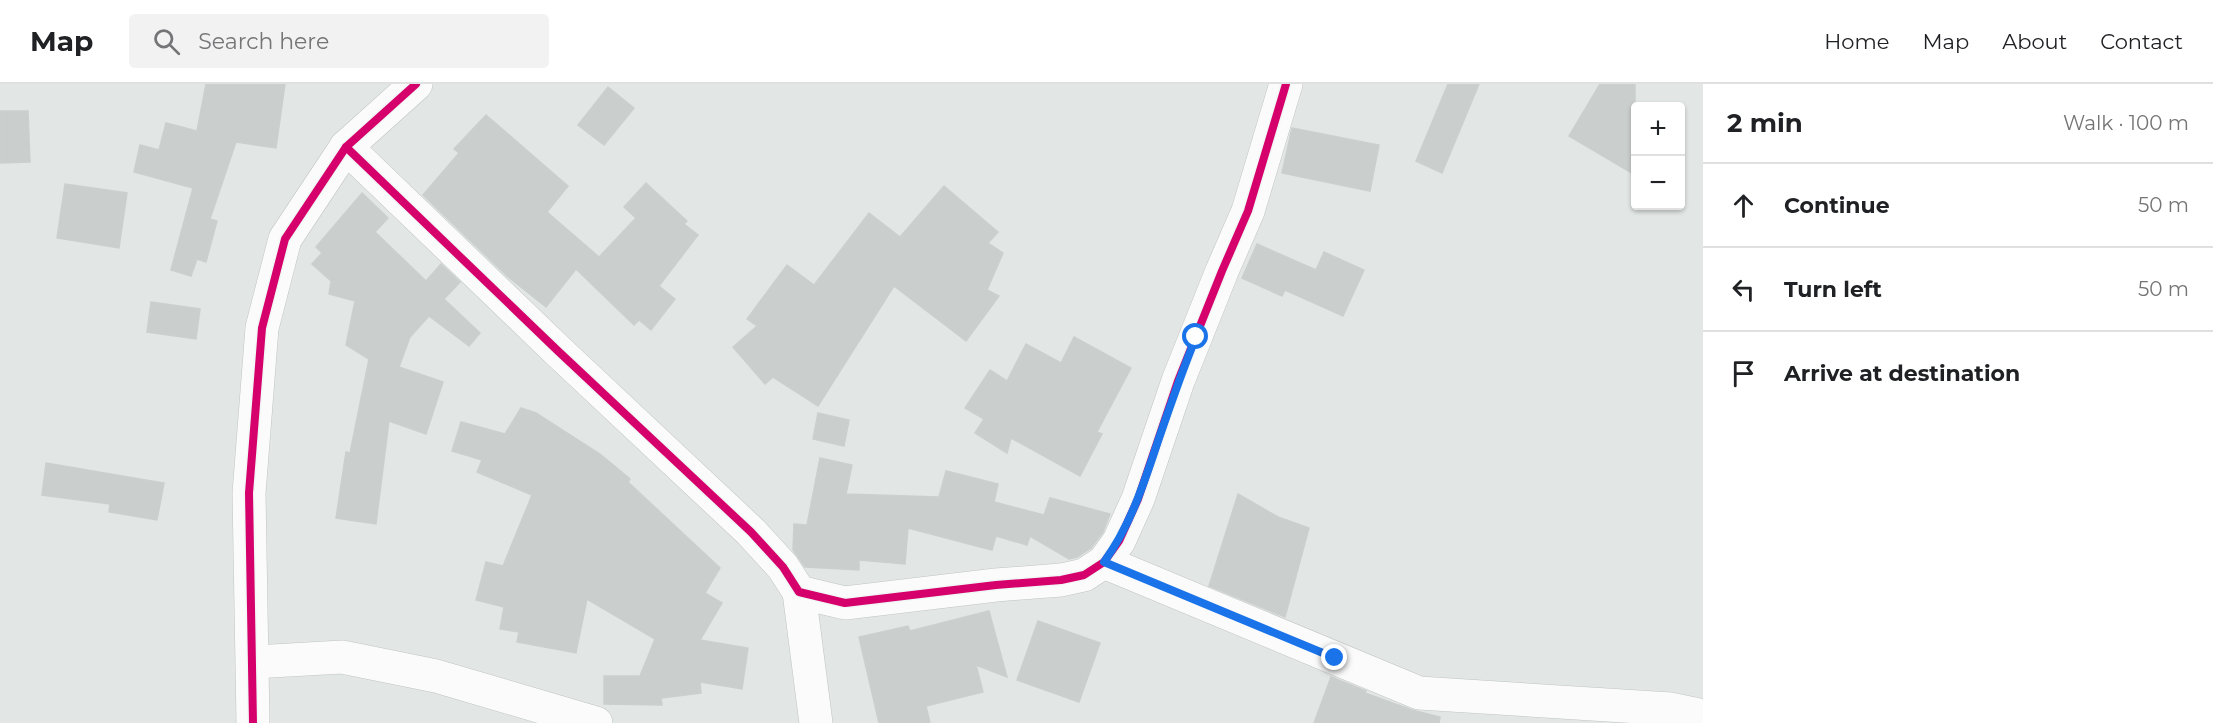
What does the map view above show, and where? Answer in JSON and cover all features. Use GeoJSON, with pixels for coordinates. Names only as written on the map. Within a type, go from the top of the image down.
{"type":"FeatureCollection","features":[{"type":"Feature","properties":{"kind":"street"},"geometry":{"type":"LineString","coordinates":[[254,723],[249,493],[262,328],[285,240],[346,147],[416,84]]}},
{"type":"Feature","properties":{"kind":"street"},"geometry":{"type":"LineString","coordinates":[[798,592],[845,603],[996,585],[1061,580],[1084,575],[1104,562],[1119,541],[1138,499],[1178,381],[1248,211],[1286,84]]}},
{"type":"Feature","properties":{"kind":"street"},"geometry":{"type":"LineString","coordinates":[[346,147],[751,532],[783,567],[798,592],[816,723]]}},
{"type":"Feature","properties":{"kind":"street"},"geometry":{"type":"LineString","coordinates":[[1104,562],[1419,693],[1671,709],[1703,716]]}},
{"type":"Feature","properties":{"kind":"street"},"geometry":{"type":"LineString","coordinates":[[253,662],[342,657],[436,676],[596,723]]}},
{"type":"Feature","properties":{"kind":"building"},"geometry":{"type":"Polygon","coordinates":[[[206,84],[285,84],[276,148],[236,142],[210,219],[217,221],[206,262],[197,259],[191,276],[171,270],[193,188],[134,172],[140,145],[159,150],[166,123],[197,131],[206,84]]]}},
{"type":"Feature","properties":{"kind":"building"},"geometry":{"type":"Polygon","coordinates":[[[1448,84],[1479,84],[1442,173],[1416,161],[1448,84]]]}},
{"type":"Feature","properties":{"kind":"building"},"geometry":{"type":"Polygon","coordinates":[[[1600,84],[1635,84],[1635,102],[1631,102],[1631,173],[1569,136],[1600,84]]]}},
{"type":"Feature","properties":{"kind":"building"},"geometry":{"type":"Polygon","coordinates":[[[608,87],[634,108],[604,145],[578,125],[608,87]]]}},
{"type":"Feature","properties":{"kind":"building"},"geometry":{"type":"Polygon","coordinates":[[[0,111],[28,111],[30,162],[0,163],[0,111]]]}},
{"type":"Feature","properties":{"kind":"building"},"geometry":{"type":"Polygon","coordinates":[[[486,115],[568,186],[547,212],[599,257],[636,218],[624,207],[646,183],[687,221],[684,224],[698,235],[659,286],[675,299],[651,330],[639,320],[634,325],[576,269],[546,307],[507,276],[423,195],[459,153],[454,149],[486,115]]]}},
{"type":"Feature","properties":{"kind":"building"},"geometry":{"type":"Polygon","coordinates":[[[1292,128],[1379,145],[1370,191],[1282,173],[1292,128]]]}},
{"type":"Feature","properties":{"kind":"building"},"geometry":{"type":"Polygon","coordinates":[[[65,184],[127,193],[119,248],[57,238],[65,184]]]}},
{"type":"Feature","properties":{"kind":"building"},"geometry":{"type":"Polygon","coordinates":[[[944,186],[998,232],[988,243],[1003,253],[987,290],[999,296],[966,341],[894,286],[818,406],[773,377],[765,384],[733,347],[757,326],[747,319],[787,265],[814,285],[869,213],[900,237],[944,186]]]}},
{"type":"Feature","properties":{"kind":"building"},"geometry":{"type":"Polygon","coordinates":[[[362,193],[388,218],[375,232],[426,281],[441,264],[460,282],[444,299],[480,333],[469,346],[429,316],[410,337],[399,367],[443,382],[426,434],[389,421],[376,524],[336,518],[346,452],[350,453],[369,359],[346,345],[355,301],[329,294],[331,281],[312,264],[322,253],[316,247],[362,193]]]}},
{"type":"Feature","properties":{"kind":"building"},"geometry":{"type":"Polygon","coordinates":[[[1257,244],[1316,270],[1324,252],[1364,270],[1343,316],[1285,290],[1282,296],[1242,278],[1257,244]]]}},
{"type":"Feature","properties":{"kind":"building"},"geometry":{"type":"Polygon","coordinates":[[[151,302],[200,309],[196,339],[147,332],[151,302]]]}},
{"type":"Feature","properties":{"kind":"building"},"geometry":{"type":"Polygon","coordinates":[[[1074,337],[1131,368],[1097,432],[1102,434],[1080,476],[1011,438],[1007,453],[975,433],[984,419],[965,408],[990,370],[1007,381],[1026,344],[1061,363],[1074,337]]]}},
{"type":"Feature","properties":{"kind":"building"},"geometry":{"type":"Polygon","coordinates":[[[521,408],[536,413],[600,454],[630,479],[628,482],[720,568],[705,593],[722,603],[700,640],[748,648],[742,689],[700,682],[701,693],[661,698],[662,705],[604,704],[604,676],[640,676],[655,639],[587,599],[576,653],[517,642],[519,632],[500,629],[504,607],[476,600],[486,562],[503,566],[532,495],[477,472],[482,460],[452,451],[461,422],[505,434],[521,408]]]}},
{"type":"Feature","properties":{"kind":"building"},"geometry":{"type":"Polygon","coordinates":[[[818,413],[849,420],[844,446],[813,439],[818,413]]]}},
{"type":"Feature","properties":{"kind":"building"},"geometry":{"type":"Polygon","coordinates":[[[820,458],[852,465],[846,494],[939,497],[946,471],[998,484],[994,502],[1044,515],[1050,498],[1110,514],[1103,532],[1091,548],[1069,559],[1030,536],[1027,545],[996,536],[992,550],[908,528],[905,564],[859,560],[859,570],[805,567],[793,550],[794,524],[807,525],[820,458]]]}},
{"type":"Feature","properties":{"kind":"building"},"geometry":{"type":"Polygon","coordinates":[[[46,463],[164,483],[157,520],[109,512],[110,504],[42,495],[46,463]]]}},
{"type":"Feature","properties":{"kind":"building"},"geometry":{"type":"Polygon","coordinates":[[[1238,494],[1278,517],[1309,528],[1285,617],[1209,586],[1238,494]]]}},
{"type":"Feature","properties":{"kind":"building"},"geometry":{"type":"Polygon","coordinates":[[[989,611],[1007,677],[976,665],[983,692],[926,706],[930,723],[879,723],[859,637],[908,626],[910,631],[989,611]]]}},
{"type":"Feature","properties":{"kind":"building"},"geometry":{"type":"Polygon","coordinates":[[[1038,621],[1100,643],[1079,702],[1017,680],[1038,621]]]}},
{"type":"Feature","properties":{"kind":"building"},"geometry":{"type":"Polygon","coordinates":[[[1331,677],[1366,691],[1365,693],[1412,710],[1440,717],[1439,723],[1314,723],[1331,677]]]}},
{"type":"Feature","properties":{"kind":"cycle path"},"geometry":{"type":"LineString","coordinates":[[253,723],[249,493],[262,328],[285,239],[346,147],[416,84]]}},
{"type":"Feature","properties":{"kind":"cycle path"},"geometry":{"type":"LineString","coordinates":[[346,147],[751,532],[783,567],[799,592],[845,603],[996,585],[1061,580],[1084,575],[1104,562],[1119,541],[1138,499],[1178,381],[1248,211],[1286,84]]}},
{"type":"Feature","properties":{"kind":"route"},"geometry":{"type":"LineString","coordinates":[[1196,337],[1178,381],[1138,499],[1119,541],[1104,562],[1335,658]]}}]}
